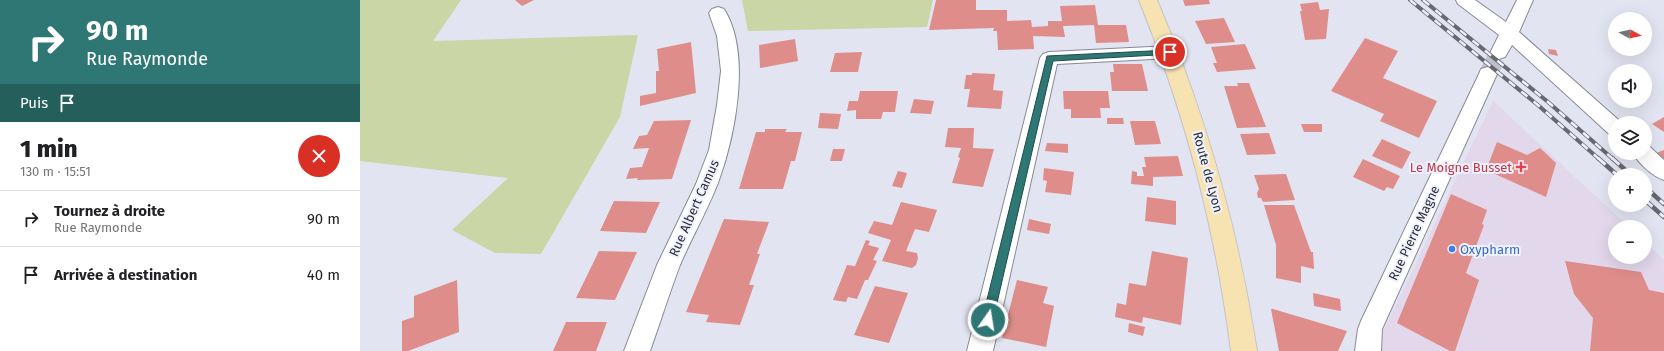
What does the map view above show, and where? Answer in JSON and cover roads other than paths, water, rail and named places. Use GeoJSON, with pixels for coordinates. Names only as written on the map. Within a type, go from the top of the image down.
{"type":"FeatureCollection","features":[{"type":"Feature","properties":{"kind":"main road","name":"Route de Lyon"},"geometry":{"type":"LineString","coordinates":[[1148,0],[1170,52],[1194,120],[1211,178],[1229,255],[1244,351]]}},
{"type":"Feature","properties":{"kind":"street"},"geometry":{"type":"LineString","coordinates":[[1464,0],[1510,33],[1608,122]]}},
{"type":"Feature","properties":{"kind":"street"},"geometry":{"type":"LineString","coordinates":[[1499,53],[1525,0]]}},
{"type":"Feature","properties":{"kind":"street","name":"Rue Albert Camus"},"geometry":{"type":"LineString","coordinates":[[637,351],[669,265],[707,184],[719,150],[727,105],[730,70],[726,36],[718,13]]}},
{"type":"Feature","properties":{"kind":"street"},"geometry":{"type":"LineString","coordinates":[[980,351],[1049,58],[1170,52]]}},
{"type":"Feature","properties":{"kind":"street","name":"Rue Pierre Magne"},"geometry":{"type":"LineString","coordinates":[[1368,351],[1370,329],[1488,74]]}},
{"type":"Feature","properties":{"kind":"street"},"geometry":{"type":"LineString","coordinates":[[1651,160],[1664,172]]}},
{"type":"Feature","properties":{"kind":"tunnel"},"geometry":{"type":"LineString","coordinates":[[1488,74],[1499,53]]}},
{"type":"Feature","properties":{"kind":"railway"},"geometry":{"type":"LineString","coordinates":[[1410,0],[1539,106],[1599,159]]}},
{"type":"Feature","properties":{"kind":"railway"},"geometry":{"type":"LineString","coordinates":[[1423,0],[1548,102],[1608,155]]}},
{"type":"Feature","properties":{"kind":"railway"},"geometry":{"type":"LineString","coordinates":[[1598,158],[1609,168]]}},
{"type":"Feature","properties":{"kind":"railway"},"geometry":{"type":"LineString","coordinates":[[1614,160],[1623,168]]}},
{"type":"Feature","properties":{"kind":"railway"},"geometry":{"type":"LineString","coordinates":[[1652,193],[1664,204]]}},
{"type":"Feature","properties":{"kind":"railway"},"geometry":{"type":"LineString","coordinates":[[1652,206],[1664,217]]}},
{"type":"Feature","properties":{"kind":"place","name":"Le Moigne Busset"},"geometry":{"type":"Point","coordinates":[1521,167]}},
{"type":"Feature","properties":{"kind":"place","name":"Oxypharm"},"geometry":{"type":"Point","coordinates":[1452,249]}}]}
